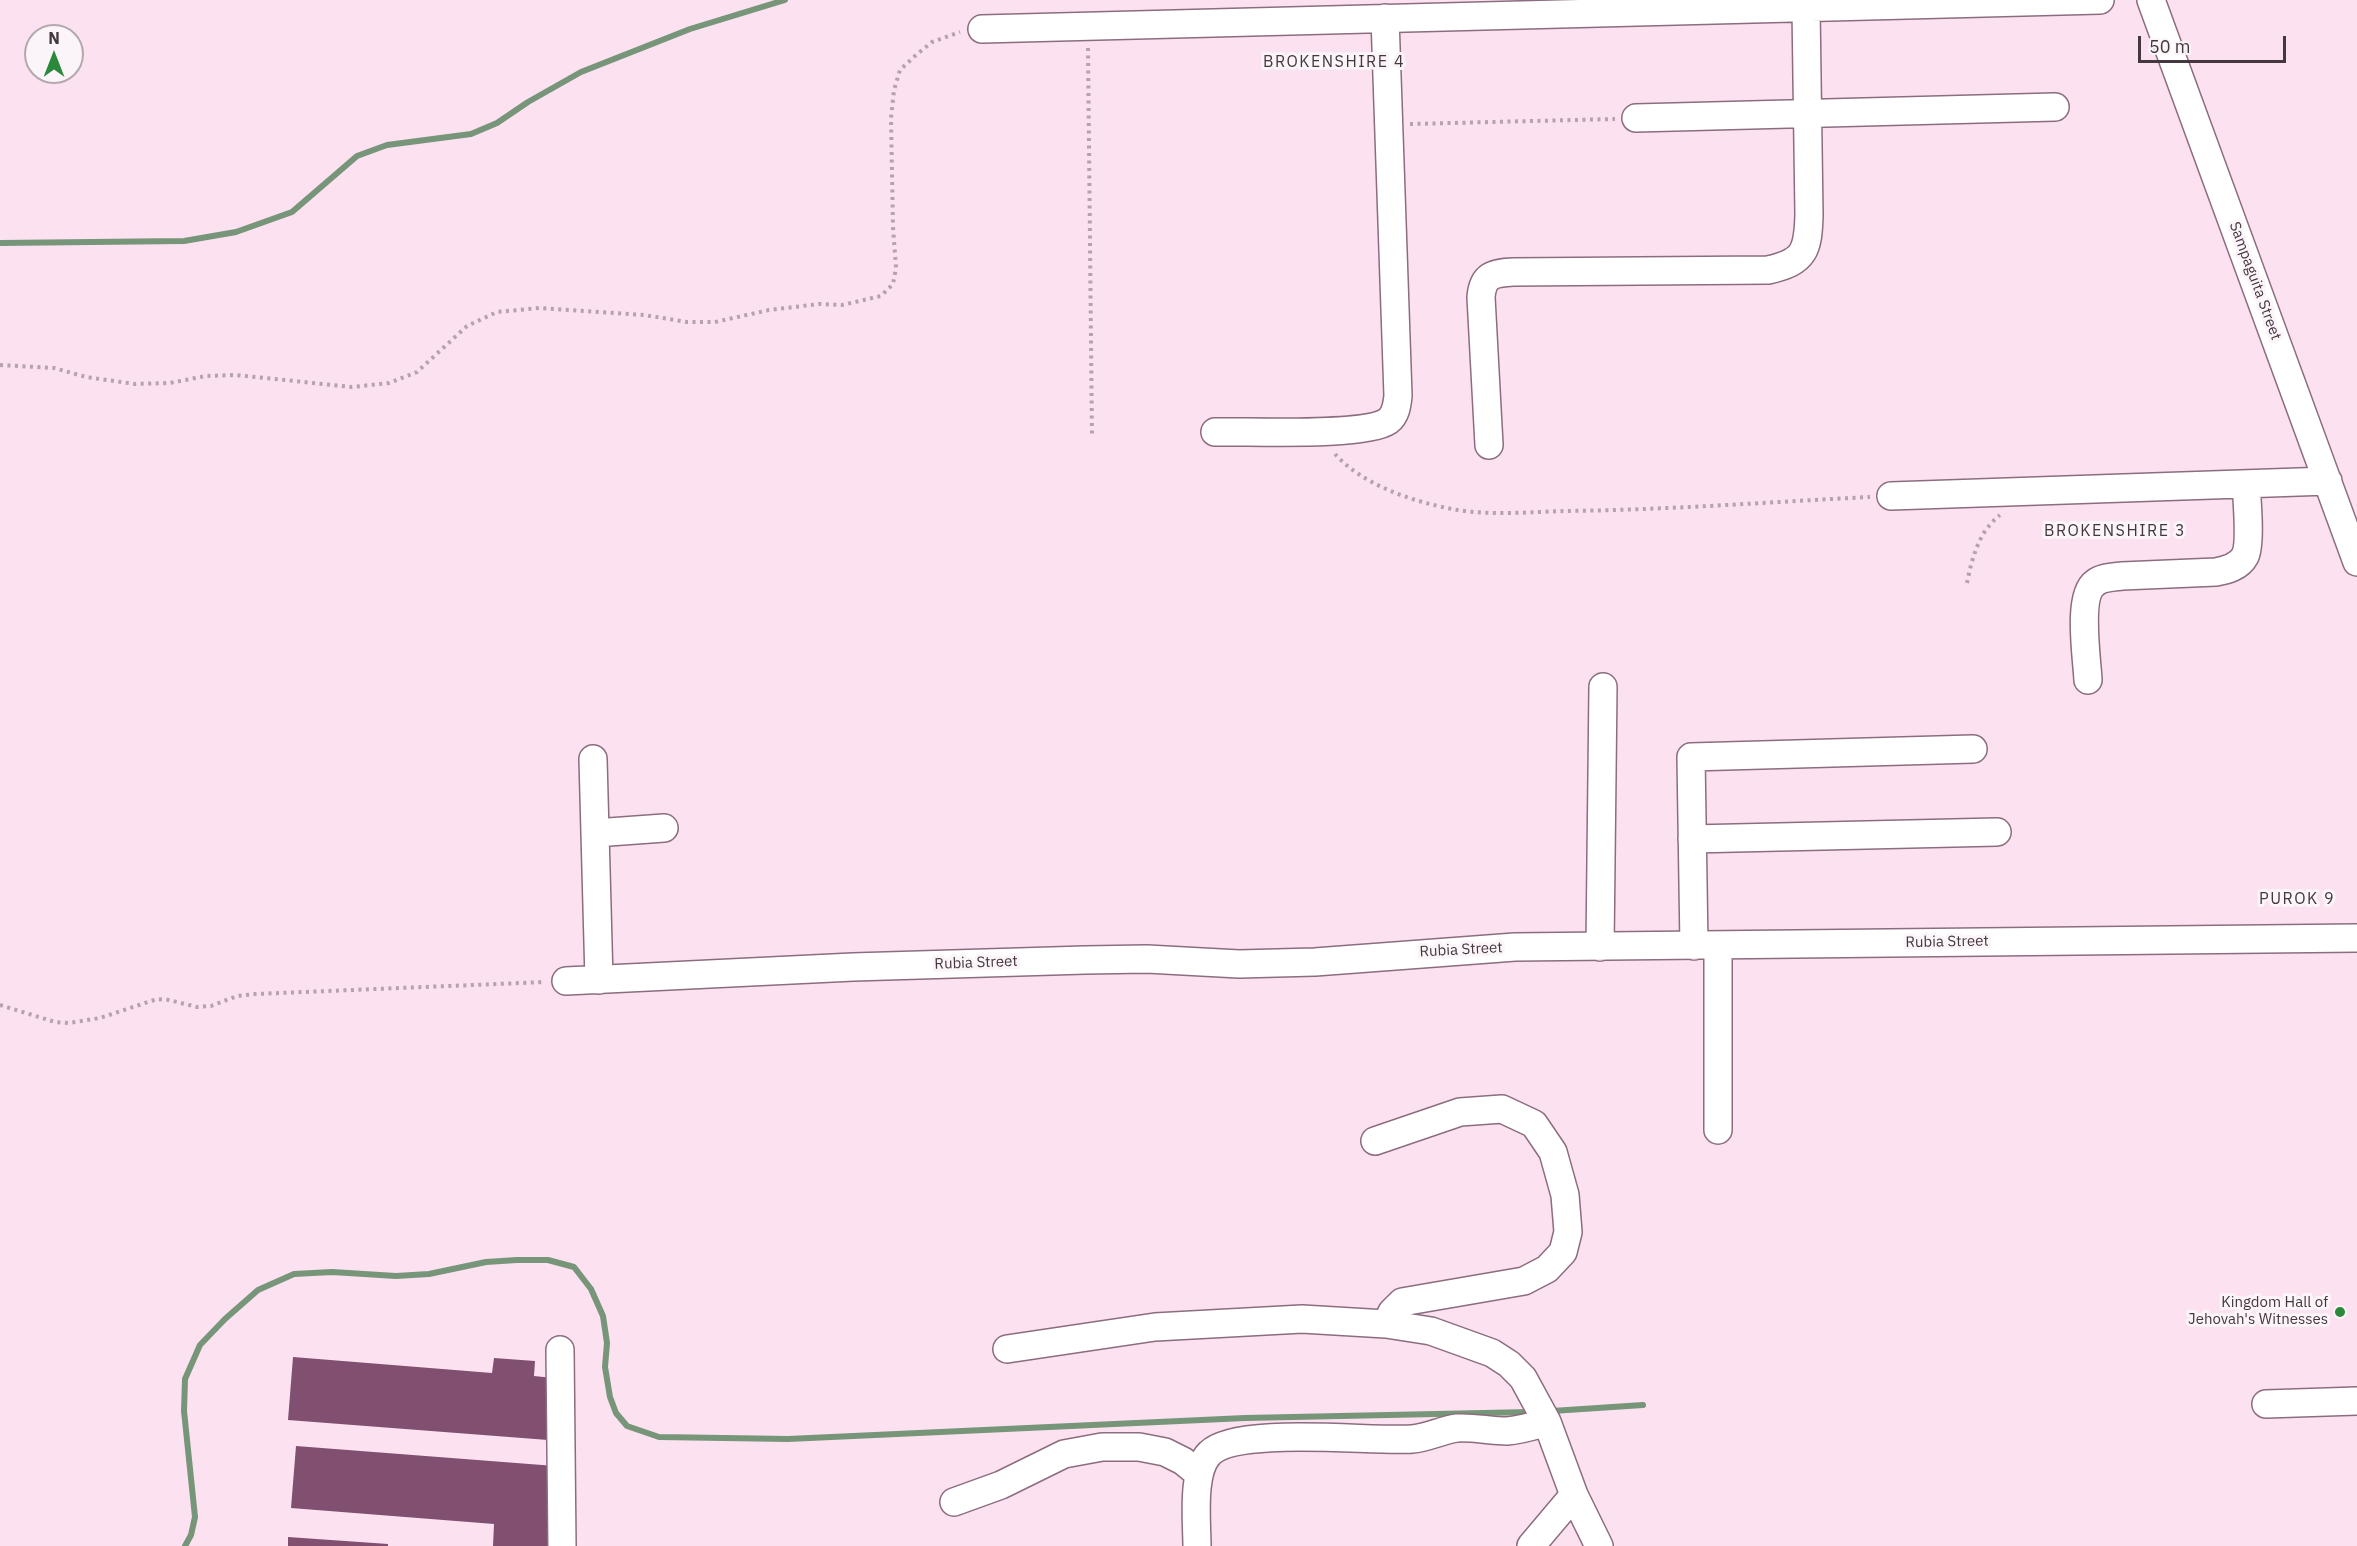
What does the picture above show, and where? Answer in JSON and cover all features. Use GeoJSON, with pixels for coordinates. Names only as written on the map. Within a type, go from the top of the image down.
{"type":"FeatureCollection","features":[{"type":"Feature","properties":{"kind":"street"},"geometry":{"type":"LineString","coordinates":[[982,29],[2100,0]]}},
{"type":"Feature","properties":{"kind":"street","name":"Sampaguita Street"},"geometry":{"type":"LineString","coordinates":[[2151,0],[2357,562]]}},
{"type":"Feature","properties":{"kind":"street"},"geometry":{"type":"LineString","coordinates":[[1489,445],[1481,297],[1482,286],[1487,278],[1498,273],[1513,272],[1768,270],[1788,266],[1802,254],[1808,238],[1806,8]]}},
{"type":"Feature","properties":{"kind":"street"},"geometry":{"type":"LineString","coordinates":[[1215,432],[1349,430],[1375,427],[1390,420],[1396,410],[1398,396],[1385,18]]}},
{"type":"Feature","properties":{"kind":"street"},"geometry":{"type":"LineString","coordinates":[[1636,118],[2055,107]]}},
{"type":"Feature","properties":{"kind":"street"},"geometry":{"type":"LineString","coordinates":[[1891,496],[2328,481]]}},
{"type":"Feature","properties":{"kind":"street"},"geometry":{"type":"LineString","coordinates":[[2088,680],[2085,610],[2087,594],[2094,583],[2106,578],[2122,576],[2216,572],[2240,563],[2246,554],[2247,541],[2246,483]]}},
{"type":"Feature","properties":{"kind":"street"},"geometry":{"type":"LineString","coordinates":[[1600,947],[1603,687]]}},
{"type":"Feature","properties":{"kind":"street"},"geometry":{"type":"LineString","coordinates":[[1718,1130],[1706,946],[1692,839],[1690,757],[1973,749]]}},
{"type":"Feature","properties":{"kind":"street"},"geometry":{"type":"LineString","coordinates":[[593,759],[599,980]]}},
{"type":"Feature","properties":{"kind":"street"},"geometry":{"type":"LineString","coordinates":[[595,833],[664,828]]}},
{"type":"Feature","properties":{"kind":"street"},"geometry":{"type":"LineString","coordinates":[[1692,839],[1997,831]]}},
{"type":"Feature","properties":{"kind":"street","name":"Rubia Street"},"geometry":{"type":"LineString","coordinates":[[566,981],[1085,960],[1147,959],[1239,964],[1315,962],[1454,950],[2046,940],[2357,938]]}},
{"type":"Feature","properties":{"kind":"street"},"geometry":{"type":"LineString","coordinates":[[1376,1141],[1460,1112],[1502,1109],[1534,1124],[1553,1152],[1565,1195],[1568,1232],[1563,1252],[1547,1269],[1524,1281],[1402,1302],[1392,1312],[1386,1324]]}},
{"type":"Feature","properties":{"kind":"street"},"geometry":{"type":"LineString","coordinates":[[1006,1349],[1155,1327],[1302,1319],[1386,1324],[1431,1331],[1492,1353],[1509,1364],[1523,1378],[1547,1422],[1574,1495],[1599,1546]]}},
{"type":"Feature","properties":{"kind":"street"},"geometry":{"type":"LineString","coordinates":[[560,1350],[562,1546]]}},
{"type":"Feature","properties":{"kind":"street"},"geometry":{"type":"LineString","coordinates":[[2265,1404],[2357,1401]]}},
{"type":"Feature","properties":{"kind":"street"},"geometry":{"type":"LineString","coordinates":[[1197,1546],[1196,1509],[1199,1474],[1209,1453],[1225,1444],[1259,1439],[1333,1436],[1415,1439],[1455,1428],[1507,1431],[1520,1430],[1547,1422]]}},
{"type":"Feature","properties":{"kind":"street"},"geometry":{"type":"LineString","coordinates":[[954,1502],[1001,1485],[1064,1454],[1102,1447],[1139,1447],[1165,1452],[1183,1461],[1199,1474]]}},
{"type":"Feature","properties":{"kind":"street"},"geometry":{"type":"LineString","coordinates":[[1531,1546],[1574,1495]]}},
{"type":"Feature","properties":{"kind":"path"},"geometry":{"type":"LineString","coordinates":[[1088,26],[1092,438]]}},
{"type":"Feature","properties":{"kind":"path"},"geometry":{"type":"LineString","coordinates":[[0,365],[54,368],[86,377],[135,384],[236,375],[352,387],[389,383],[417,372],[467,326],[497,312],[539,308],[644,315],[687,322],[716,322],[769,310],[819,304],[842,305],[881,296],[892,284],[896,268],[891,118],[894,90],[900,70],[932,42],[959,32],[982,29]]}},
{"type":"Feature","properties":{"kind":"path"},"geometry":{"type":"LineString","coordinates":[[1388,125],[1636,118]]}},
{"type":"Feature","properties":{"kind":"path"},"geometry":{"type":"LineString","coordinates":[[1314,431],[1347,468],[1377,485],[1453,510],[1587,511],[1891,496]]}},
{"type":"Feature","properties":{"kind":"path"},"geometry":{"type":"LineString","coordinates":[[1967,583],[1971,561],[1981,538],[1996,519],[2005,512]]}},
{"type":"Feature","properties":{"kind":"path"},"geometry":{"type":"LineString","coordinates":[[0,1005],[55,1022],[76,1023],[100,1018],[157,999],[197,1007],[211,1006],[237,996],[255,994],[566,981]]}},
{"type":"Feature","properties":{"kind":"building"},"geometry":{"type":"Polygon","coordinates":[[[293,1357],[492,1373],[494,1358],[535,1361],[534,1376],[553,1378],[548,1440],[288,1420],[293,1357]]]}},
{"type":"Feature","properties":{"kind":"building"},"geometry":{"type":"Polygon","coordinates":[[[296,1446],[555,1466],[549,1546],[493,1546],[494,1524],[291,1508],[296,1446]]]}},
{"type":"Feature","properties":{"kind":"building"},"geometry":{"type":"Polygon","coordinates":[[[288,1537],[388,1544],[388,1546],[288,1546],[288,1537]]]}},
{"type":"Feature","properties":{"kind":"waterway"},"geometry":{"type":"LineString","coordinates":[[0,243],[184,241],[236,232],[292,212],[357,156],[387,145],[471,134],[497,123],[528,102],[581,72],[690,29],[785,0]]}},
{"type":"Feature","properties":{"kind":"waterway"},"geometry":{"type":"LineString","coordinates":[[185,1546],[191,1535],[195,1517],[184,1411],[185,1379],[200,1345],[225,1319],[258,1290],[294,1274],[332,1272],[396,1276],[429,1274],[486,1262],[517,1260],[548,1260],[574,1267],[591,1289],[603,1316],[607,1343],[605,1367],[610,1397],[616,1413],[627,1426],[659,1437],[788,1439],[1245,1418],[1531,1412]]}},
{"type":"Feature","properties":{"kind":"waterway"},"geometry":{"type":"LineString","coordinates":[[1552,1411],[1643,1405]]}},
{"type":"Feature","properties":{"kind":"place","name":"Kingdom Hall of Jehovah's Witnesses"},"geometry":{"type":"Point","coordinates":[2340,1312]}},
{"type":"Feature","properties":{"kind":"district","name":"BROKENSHIRE 4"},"geometry":{"type":"Point","coordinates":[1334,62]}},
{"type":"Feature","properties":{"kind":"district","name":"BROKENSHIRE 3"},"geometry":{"type":"Point","coordinates":[2115,531]}},
{"type":"Feature","properties":{"kind":"district","name":"PUROK 9"},"geometry":{"type":"Point","coordinates":[2297,899]}}]}
